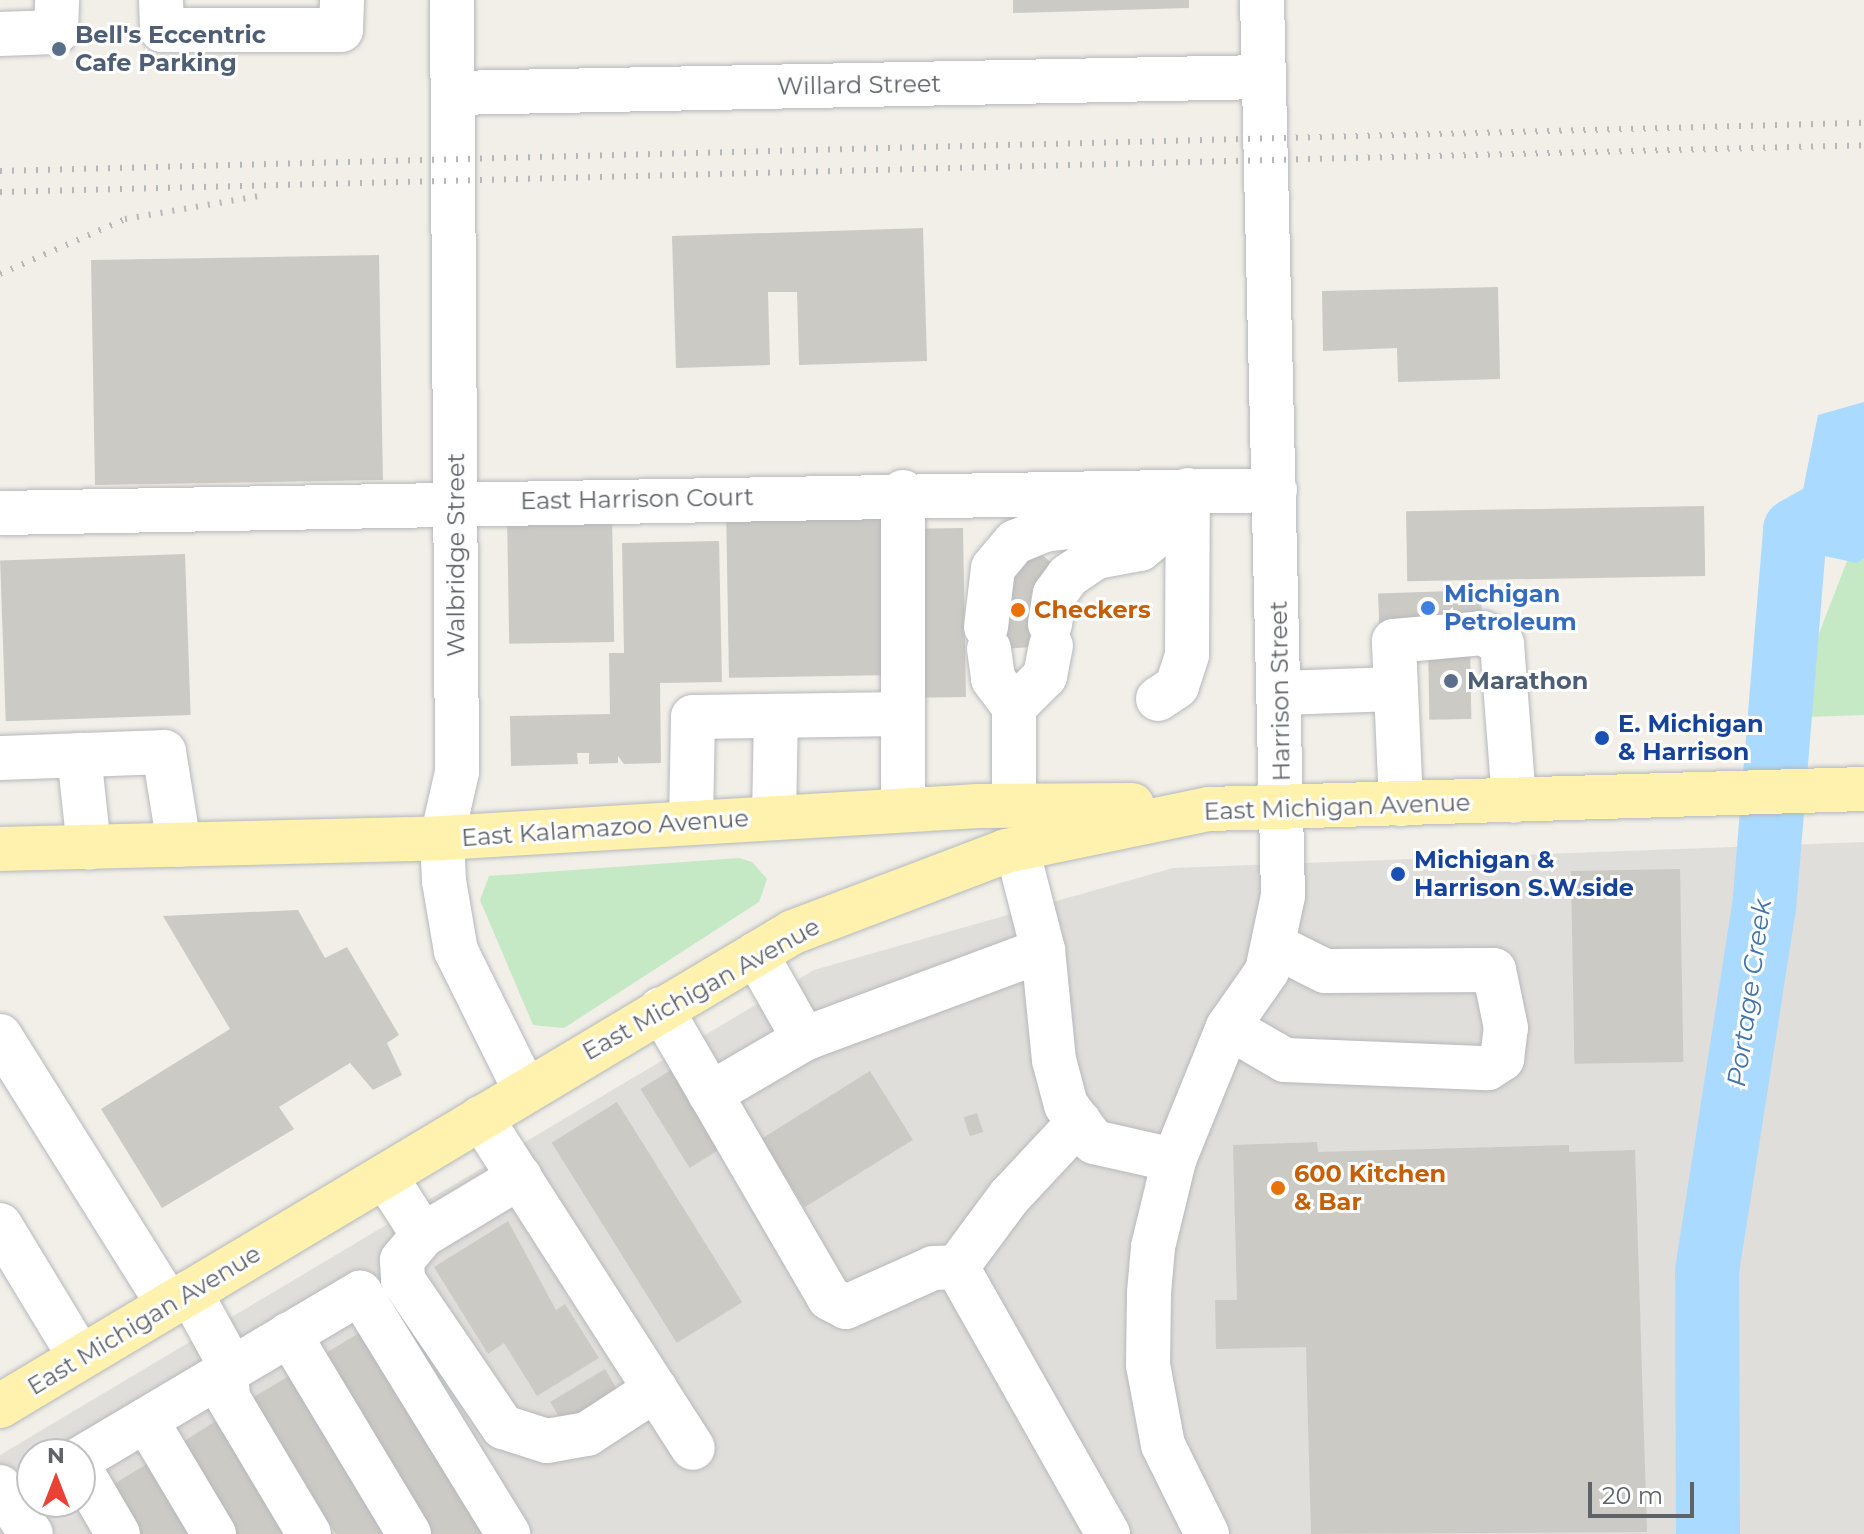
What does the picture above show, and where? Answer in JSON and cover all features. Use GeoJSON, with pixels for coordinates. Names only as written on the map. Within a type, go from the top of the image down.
{"type":"FeatureCollection","features":[{"type":"Feature","properties":{"kind":"main road","name":"East Michigan Avenue"},"geometry":{"type":"LineString","coordinates":[[0,1406],[756,954],[907,885],[1017,849],[1209,809],[1856,790]]}},
{"type":"Feature","properties":{"kind":"main road","name":"East Kalamazoo Avenue"},"geometry":{"type":"LineString","coordinates":[[0,849],[442,838],[1014,804],[1209,809]]}},
{"type":"Feature","properties":{"kind":"street"},"geometry":{"type":"LineString","coordinates":[[0,34],[56,32],[57,0]]}},
{"type":"Feature","properties":{"kind":"street"},"geometry":{"type":"LineString","coordinates":[[161,0],[162,30],[341,30],[342,0]]}},
{"type":"Feature","properties":{"kind":"street","name":"Walbridge Street"},"geometry":{"type":"LineString","coordinates":[[452,0],[457,772],[442,838],[456,951],[525,1090]]}},
{"type":"Feature","properties":{"kind":"street","name":"Harrison Street"},"geometry":{"type":"LineString","coordinates":[[1207,1534],[1163,1445],[1148,1365],[1153,1247],[1174,1160],[1228,1027],[1267,971],[1275,946],[1283,896],[1281,693],[1262,0]]}},
{"type":"Feature","properties":{"kind":"street","name":"Willard Street"},"geometry":{"type":"LineString","coordinates":[[453,93],[1264,77]]}},
{"type":"Feature","properties":{"kind":"street","name":"East Harrison Court"},"geometry":{"type":"LineString","coordinates":[[0,513],[903,492],[1179,517],[1275,490]]}},
{"type":"Feature","properties":{"kind":"street"},"geometry":{"type":"LineString","coordinates":[[903,492],[903,810]]}},
{"type":"Feature","properties":{"kind":"street"},"geometry":{"type":"LineString","coordinates":[[1014,707],[1045,676],[1055,594],[1068,576],[1096,557],[1140,549],[1179,517]]}},
{"type":"Feature","properties":{"kind":"street"},"geometry":{"type":"LineString","coordinates":[[1014,804],[1014,707],[993,679],[988,638],[993,568],[1015,542],[1044,530],[1179,517]]}},
{"type":"Feature","properties":{"kind":"street"},"geometry":{"type":"LineString","coordinates":[[1158,699],[1177,686],[1187,655],[1179,517]]}},
{"type":"Feature","properties":{"kind":"street"},"geometry":{"type":"LineString","coordinates":[[1401,804],[1394,641],[1403,636],[1483,633],[1502,644],[1514,801]]}},
{"type":"Feature","properties":{"kind":"street"},"geometry":{"type":"LineString","coordinates":[[1281,693],[1395,689]]}},
{"type":"Feature","properties":{"kind":"street"},"geometry":{"type":"LineString","coordinates":[[691,823],[693,717],[903,714]]}},
{"type":"Feature","properties":{"kind":"street"},"geometry":{"type":"LineString","coordinates":[[774,818],[776,716]]}},
{"type":"Feature","properties":{"kind":"street"},"geometry":{"type":"LineString","coordinates":[[0,758],[164,752],[179,845]]}},
{"type":"Feature","properties":{"kind":"street"},"geometry":{"type":"LineString","coordinates":[[79,755],[89,847]]}},
{"type":"Feature","properties":{"kind":"street"},"geometry":{"type":"LineString","coordinates":[[1017,849],[1043,950],[1054,1060],[1066,1105],[1094,1142],[1174,1160]]}},
{"type":"Feature","properties":{"kind":"street"},"geometry":{"type":"LineString","coordinates":[[1228,1027],[1285,1060],[1488,1068],[1502,1059],[1505,1013],[1494,970],[1325,971],[1275,946]]}},
{"type":"Feature","properties":{"kind":"street"},"geometry":{"type":"LineString","coordinates":[[710,1094],[804,1039],[1043,950]]}},
{"type":"Feature","properties":{"kind":"street"},"geometry":{"type":"LineString","coordinates":[[756,954],[804,1039]]}},
{"type":"Feature","properties":{"kind":"street"},"geometry":{"type":"LineString","coordinates":[[661,1009],[829,1298],[846,1307],[933,1268],[957,1267]]}},
{"type":"Feature","properties":{"kind":"street"},"geometry":{"type":"LineString","coordinates":[[0,1036],[179,1298],[225,1356],[228,1398],[309,1534]]}},
{"type":"Feature","properties":{"kind":"street"},"geometry":{"type":"LineString","coordinates":[[481,1118],[693,1448]]}},
{"type":"Feature","properties":{"kind":"street"},"geometry":{"type":"LineString","coordinates":[[957,1267],[1009,1197],[1079,1122]]}},
{"type":"Feature","properties":{"kind":"street"},"geometry":{"type":"LineString","coordinates":[[385,1176],[423,1235]]}},
{"type":"Feature","properties":{"kind":"street"},"geometry":{"type":"LineString","coordinates":[[520,1177],[423,1235],[402,1260],[403,1280],[503,1427],[547,1441],[587,1434],[656,1389]]}},
{"type":"Feature","properties":{"kind":"street"},"geometry":{"type":"LineString","coordinates":[[0,1225],[80,1357]]}},
{"type":"Feature","properties":{"kind":"street"},"geometry":{"type":"LineString","coordinates":[[957,1267],[1108,1534]]}},
{"type":"Feature","properties":{"kind":"street"},"geometry":{"type":"LineString","coordinates":[[96,1450],[360,1293],[508,1534]]}},
{"type":"Feature","properties":{"kind":"street"},"geometry":{"type":"LineString","coordinates":[[289,1334],[409,1534]]}},
{"type":"Feature","properties":{"kind":"street"},"geometry":{"type":"LineString","coordinates":[[146,1420],[214,1534]]}},
{"type":"Feature","properties":{"kind":"street"},"geometry":{"type":"LineString","coordinates":[[0,1487],[31,1534]]}},
{"type":"Feature","properties":{"kind":"street"},"geometry":{"type":"LineString","coordinates":[[96,1496],[118,1534]]}},
{"type":"Feature","properties":{"kind":"shaded area"},"geometry":{"type":"Polygon","coordinates":[[[1864,842],[1864,1534],[0,1534],[0,1455],[16,1445],[16,1518],[96,1518],[96,1438],[29,1438],[814,970],[1173,868],[1864,842]]]}},
{"type":"Feature","properties":{"kind":"green space"},"geometry":{"type":"Polygon","coordinates":[[[1864,558],[1864,715],[1805,717],[1795,696],[1847,561],[1864,558]]]}},
{"type":"Feature","properties":{"kind":"green space"},"geometry":{"type":"Polygon","coordinates":[[[739,858],[752,862],[767,879],[759,902],[564,1028],[533,1025],[480,900],[489,876],[739,858]]]}},
{"type":"Feature","properties":{"kind":"water"},"geometry":{"type":"Polygon","coordinates":[[[1864,402],[1864,558],[1857,563],[1815,554],[1795,530],[1818,415],[1864,402]]]}},
{"type":"Feature","properties":{"kind":"building"},"geometry":{"type":"Polygon","coordinates":[[[1013,0],[1189,0],[1189,8],[1013,13],[1013,0]]]}},
{"type":"Feature","properties":{"kind":"building"},"geometry":{"type":"Polygon","coordinates":[[[923,228],[927,361],[799,365],[797,292],[768,292],[770,365],[676,368],[672,236],[923,228]]]}},
{"type":"Feature","properties":{"kind":"building"},"geometry":{"type":"Polygon","coordinates":[[[379,255],[383,480],[95,485],[91,260],[379,255]]]}},
{"type":"Feature","properties":{"kind":"building"},"geometry":{"type":"Polygon","coordinates":[[[1498,287],[1500,379],[1398,382],[1397,348],[1323,351],[1322,291],[1498,287]]]}},
{"type":"Feature","properties":{"kind":"building"},"geometry":{"type":"Polygon","coordinates":[[[889,505],[892,675],[729,678],[726,508],[889,505]]]}},
{"type":"Feature","properties":{"kind":"building"},"geometry":{"type":"Polygon","coordinates":[[[1704,506],[1705,576],[1407,581],[1406,511],[1704,506]]]}},
{"type":"Feature","properties":{"kind":"building"},"geometry":{"type":"Polygon","coordinates":[[[612,515],[614,642],[509,644],[507,517],[612,515]]]}},
{"type":"Feature","properties":{"kind":"building"},"geometry":{"type":"Polygon","coordinates":[[[963,528],[966,697],[919,698],[916,529],[963,528]]]}},
{"type":"Feature","properties":{"kind":"building"},"geometry":{"type":"Polygon","coordinates":[[[719,541],[722,682],[660,683],[661,763],[624,764],[618,756],[618,763],[589,764],[589,753],[577,753],[578,764],[511,766],[510,716],[610,714],[609,653],[624,653],[622,543],[719,541]]]}},
{"type":"Feature","properties":{"kind":"building","name":"Checkers"},"geometry":{"type":"Polygon","coordinates":[[[1036,550],[1053,564],[1031,595],[1036,624],[1051,646],[982,650],[1011,577],[1036,550]]]}},
{"type":"Feature","properties":{"kind":"building"},"geometry":{"type":"Polygon","coordinates":[[[185,554],[191,715],[6,721],[0,560],[185,554]]]}},
{"type":"Feature","properties":{"kind":"building"},"geometry":{"type":"Polygon","coordinates":[[[1481,590],[1482,625],[1379,629],[1378,594],[1481,590]]]}},
{"type":"Feature","properties":{"kind":"building"},"geometry":{"type":"Polygon","coordinates":[[[1470,642],[1471,719],[1429,720],[1428,643],[1470,642]]]}},
{"type":"Feature","properties":{"kind":"building"},"geometry":{"type":"Polygon","coordinates":[[[1680,869],[1683,1062],[1574,1064],[1571,871],[1680,869]]]}},
{"type":"Feature","properties":{"kind":"building"},"geometry":{"type":"Polygon","coordinates":[[[298,910],[325,958],[347,947],[399,1035],[387,1043],[402,1075],[373,1090],[350,1063],[279,1107],[294,1129],[162,1208],[101,1109],[230,1029],[163,916],[298,910]]]}},
{"type":"Feature","properties":{"kind":"building"},"geometry":{"type":"Polygon","coordinates":[[[671,1070],[720,1149],[690,1168],[640,1089],[671,1070]]]}},
{"type":"Feature","properties":{"kind":"building"},"geometry":{"type":"Polygon","coordinates":[[[870,1071],[913,1140],[804,1208],[761,1139],[870,1071]]]}},
{"type":"Feature","properties":{"kind":"building"},"geometry":{"type":"Polygon","coordinates":[[[617,1102],[742,1302],[677,1343],[552,1143],[617,1102]]]}},
{"type":"Feature","properties":{"kind":"building"},"geometry":{"type":"Polygon","coordinates":[[[977,1113],[983,1132],[970,1136],[964,1117],[977,1113]]]}},
{"type":"Feature","properties":{"kind":"building"},"geometry":{"type":"Polygon","coordinates":[[[1317,1142],[1318,1152],[1569,1145],[1569,1152],[1635,1150],[1647,1532],[1311,1534],[1306,1347],[1216,1349],[1215,1300],[1237,1300],[1233,1145],[1317,1142]]]}},
{"type":"Feature","properties":{"kind":"building"},"geometry":{"type":"Polygon","coordinates":[[[508,1221],[556,1310],[565,1304],[599,1358],[537,1396],[504,1343],[488,1354],[434,1267],[508,1221]]]}},
{"type":"Feature","properties":{"kind":"building"},"geometry":{"type":"Polygon","coordinates":[[[364,1330],[489,1534],[431,1534],[321,1356],[364,1330]]]}},
{"type":"Feature","properties":{"kind":"building"},"geometry":{"type":"Polygon","coordinates":[[[605,1369],[619,1392],[564,1425],[550,1402],[605,1369]]]}},
{"type":"Feature","properties":{"kind":"building"},"geometry":{"type":"Polygon","coordinates":[[[294,1373],[392,1534],[336,1534],[252,1398],[294,1373]]]}},
{"type":"Feature","properties":{"kind":"building"},"geometry":{"type":"Polygon","coordinates":[[[219,1419],[290,1534],[233,1534],[178,1445],[219,1419]]]}},
{"type":"Feature","properties":{"kind":"building"},"geometry":{"type":"Polygon","coordinates":[[[150,1462],[194,1534],[138,1534],[109,1487],[150,1462]]]}},
{"type":"Feature","properties":{"kind":"waterway","name":"Portage Creek"},"geometry":{"type":"LineString","coordinates":[[1708,1534],[1707,1271],[1764,909],[1795,530],[1864,491]]}},
{"type":"Feature","properties":{"kind":"railway"},"geometry":{"type":"LineString","coordinates":[[0,171],[1864,123]]}},
{"type":"Feature","properties":{"kind":"railway"},"geometry":{"type":"LineString","coordinates":[[0,192],[1864,145]]}},
{"type":"Feature","properties":{"kind":"railway"},"geometry":{"type":"LineString","coordinates":[[0,274],[125,219],[265,195]]}},
{"type":"Feature","properties":{"kind":"place","name":"Bell's Eccentric Cafe Parking"},"geometry":{"type":"Point","coordinates":[59,49]}},
{"type":"Feature","properties":{"kind":"place","name":"Michigan Petroleum"},"geometry":{"type":"Point","coordinates":[1428,608]}},
{"type":"Feature","properties":{"kind":"place","name":"Checkers"},"geometry":{"type":"Point","coordinates":[1018,610]}},
{"type":"Feature","properties":{"kind":"place","name":"Marathon"},"geometry":{"type":"Point","coordinates":[1451,681]}},
{"type":"Feature","properties":{"kind":"place","name":"E. Michigan & Harrison"},"geometry":{"type":"Point","coordinates":[1602,738]}},
{"type":"Feature","properties":{"kind":"place","name":"Michigan & Harrison S.W.side"},"geometry":{"type":"Point","coordinates":[1398,874]}},
{"type":"Feature","properties":{"kind":"place","name":"600 Kitchen & Bar"},"geometry":{"type":"Point","coordinates":[1278,1188]}}]}
